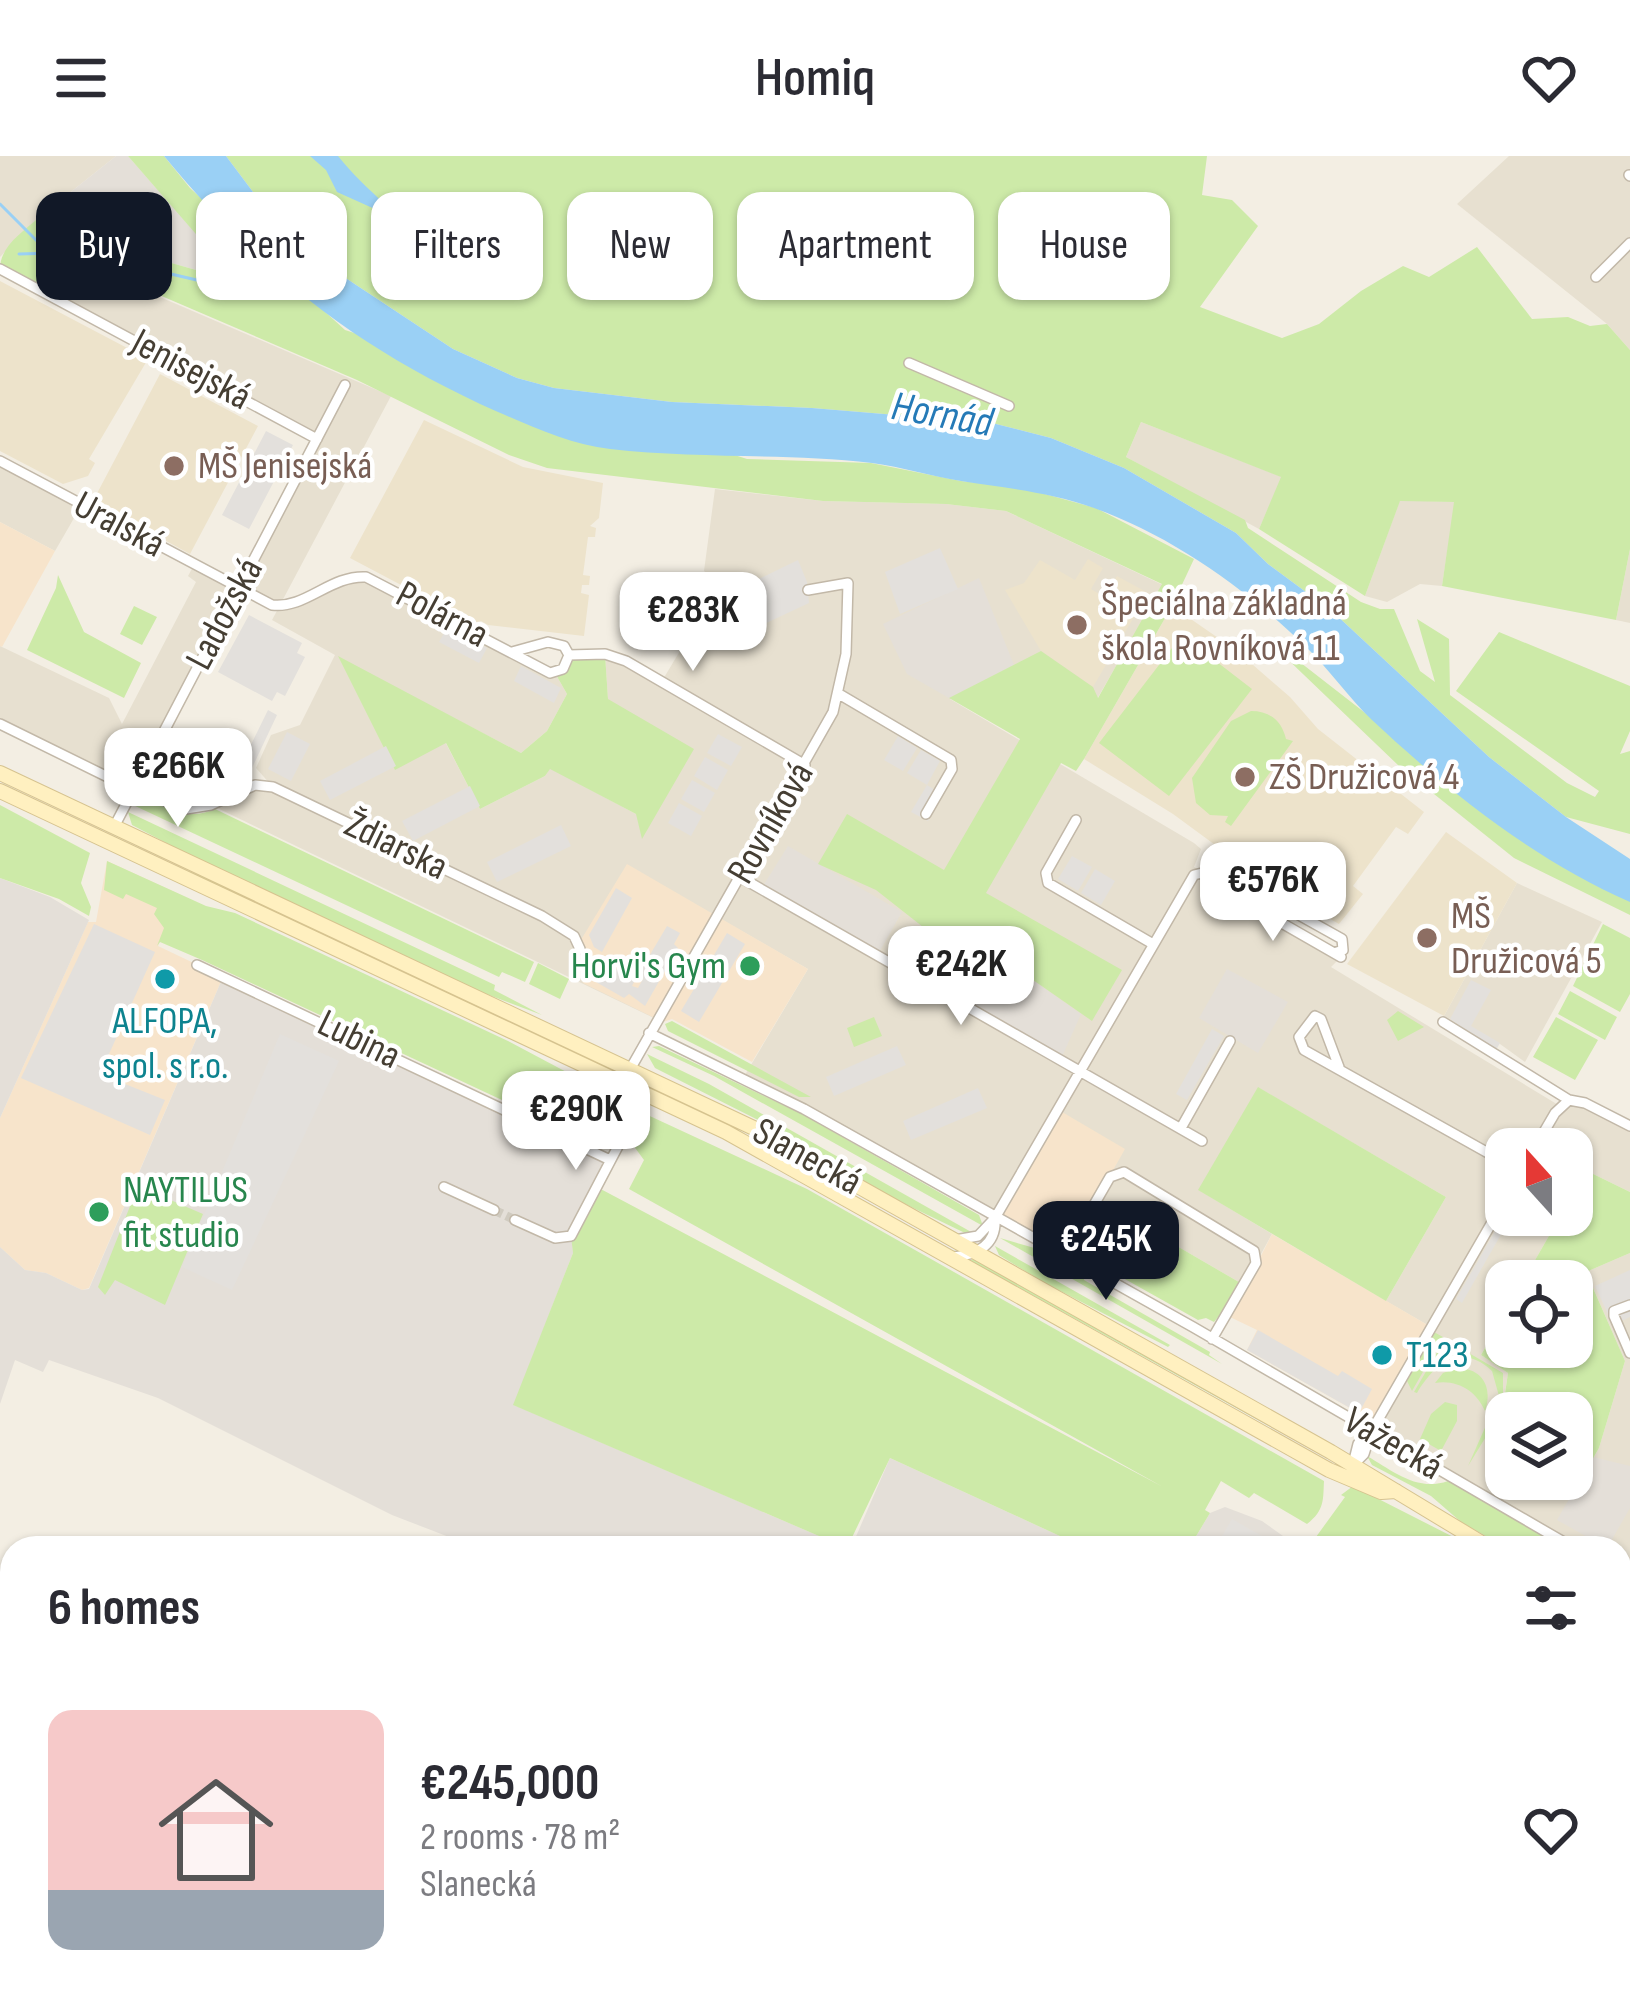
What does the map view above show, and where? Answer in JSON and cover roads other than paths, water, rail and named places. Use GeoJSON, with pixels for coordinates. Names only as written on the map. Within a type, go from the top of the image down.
{"type":"FeatureCollection","features":[{"type":"Feature","properties":{"kind":"main road","name":"Slanecká"},"geometry":{"type":"LineString","coordinates":[[0,773],[760,1131],[976,1252],[1382,1492],[1396,1491],[1470,1536]]}},
{"type":"Feature","properties":{"kind":"main road","name":"Slanecká"},"geometry":{"type":"LineString","coordinates":[[0,791],[726,1132],[1348,1471]]}},
{"type":"Feature","properties":{"kind":"street"},"geometry":{"type":"LineString","coordinates":[[1595,277],[1630,243]]}},
{"type":"Feature","properties":{"kind":"street","name":"Jenisejská"},"geometry":{"type":"LineString","coordinates":[[0,269],[317,439]]}},
{"type":"Feature","properties":{"kind":"street"},"geometry":{"type":"LineString","coordinates":[[909,363],[1010,406]]}},
{"type":"Feature","properties":{"kind":"street","name":"Ladožská"},"geometry":{"type":"LineString","coordinates":[[106,843],[345,385]]}},
{"type":"Feature","properties":{"kind":"street","name":"Uralská"},"geometry":{"type":"LineString","coordinates":[[0,461],[239,587]]}},
{"type":"Feature","properties":{"kind":"street","name":"Polárna"},"geometry":{"type":"LineString","coordinates":[[239,587],[272,605],[286,606],[342,579],[366,577],[512,652],[555,673],[566,666],[569,655],[564,646],[553,642],[512,652]]}},
{"type":"Feature","properties":{"kind":"street","name":"Rovníková"},"geometry":{"type":"LineString","coordinates":[[621,1081],[805,765],[839,694],[847,654],[848,584],[808,590]]}},
{"type":"Feature","properties":{"kind":"street"},"geometry":{"type":"LineString","coordinates":[[569,655],[605,654],[626,661],[805,765]]}},
{"type":"Feature","properties":{"kind":"street"},"geometry":{"type":"LineString","coordinates":[[839,694],[951,760],[952,769],[926,814]]}},
{"type":"Feature","properties":{"kind":"street","name":"Ždiarska"},"geometry":{"type":"LineString","coordinates":[[0,724],[174,806],[196,809],[255,785],[273,787],[554,922],[574,936],[580,949]]}},
{"type":"Feature","properties":{"kind":"street"},"geometry":{"type":"LineString","coordinates":[[1076,820],[1046,873],[1048,884],[1153,944]]}},
{"type":"Feature","properties":{"kind":"street"},"geometry":{"type":"LineString","coordinates":[[955,1240],[978,1236],[995,1218],[1194,875],[1211,876],[1264,904],[1274,901],[1342,939],[1338,956]]}},
{"type":"Feature","properties":{"kind":"street"},"geometry":{"type":"LineString","coordinates":[[740,878],[1202,1141]]}},
{"type":"Feature","properties":{"kind":"street","name":"Lubina"},"geometry":{"type":"LineString","coordinates":[[196,965],[608,1160]]}},
{"type":"Feature","properties":{"kind":"street"},"geometry":{"type":"LineString","coordinates":[[1339,1067],[1322,1019],[1315,1016],[1299,1044],[1339,1067],[1485,1151]]}},
{"type":"Feature","properties":{"kind":"street"},"geometry":{"type":"LineString","coordinates":[[1443,1022],[1569,1100],[1630,1126]]}},
{"type":"Feature","properties":{"kind":"street"},"geometry":{"type":"LineString","coordinates":[[649,1033],[804,1109],[995,1218]]}},
{"type":"Feature","properties":{"kind":"street"},"geometry":{"type":"LineString","coordinates":[[1180,1128],[1230,1041]]}},
{"type":"Feature","properties":{"kind":"street"},"geometry":{"type":"LineString","coordinates":[[586,1147],[621,1081]]}},
{"type":"Feature","properties":{"kind":"street"},"geometry":{"type":"LineString","coordinates":[[1546,1128],[1569,1100]]}},
{"type":"Feature","properties":{"kind":"street"},"geometry":{"type":"LineString","coordinates":[[515,1220],[555,1238],[572,1236],[636,1112]]}},
{"type":"Feature","properties":{"kind":"street"},"geometry":{"type":"LineString","coordinates":[[1064,1257],[1110,1177],[1124,1172],[1254,1251],[1256,1263],[1212,1339]]}},
{"type":"Feature","properties":{"kind":"street"},"geometry":{"type":"LineString","coordinates":[[444,1187],[494,1210]]}},
{"type":"Feature","properties":{"kind":"street"},"geometry":{"type":"LineString","coordinates":[[995,1218],[993,1238],[999,1266]]}},
{"type":"Feature","properties":{"kind":"street","name":"Važecká"},"geometry":{"type":"LineString","coordinates":[[995,1218],[1553,1536]]}},
{"type":"Feature","properties":{"kind":"street"},"geometry":{"type":"LineString","coordinates":[[951,1257],[976,1252],[1013,1229]]}},
{"type":"Feature","properties":{"kind":"street"},"geometry":{"type":"LineString","coordinates":[[1348,1471],[1358,1444],[1371,1432],[1485,1234]]}},
{"type":"Feature","properties":{"kind":"street"},"geometry":{"type":"LineString","coordinates":[[1630,1305],[1614,1316],[1630,1353]]}},
{"type":"Feature","properties":{"kind":"water"},"geometry":{"type":"Polygon","coordinates":[[[164,156],[226,156],[253,192],[196,192],[164,156]]]}},
{"type":"Feature","properties":{"kind":"water"},"geometry":{"type":"Polygon","coordinates":[[[310,156],[338,156],[372,192],[371,207],[347,196],[347,192],[337,192],[326,170],[310,156]]]}},
{"type":"Feature","properties":{"kind":"water"},"geometry":{"type":"Polygon","coordinates":[[[347,279],[371,295],[371,300],[379,300],[453,349],[517,378],[554,388],[672,402],[992,423],[1051,438],[1124,468],[1236,533],[1268,564],[1333,612],[1489,757],[1630,859],[1630,902],[1526,845],[1462,798],[1372,720],[1282,625],[1207,566],[1152,533],[1061,498],[883,465],[596,447],[553,435],[448,388],[309,300],[347,300],[347,279]]]}},
{"type":"Feature","properties":{"kind":"waterway"},"geometry":{"type":"LineString","coordinates":[[0,204],[36,240]]}},
{"type":"Feature","properties":{"kind":"waterway"},"geometry":{"type":"LineString","coordinates":[[19,254],[91,258],[196,279]]}},
{"type":"Feature","properties":{"kind":"tunnel"},"geometry":{"type":"LineString","coordinates":[[494,1210],[515,1220]]}},
{"type":"Feature","properties":{"kind":"place","name":"MŠ Jenisejská"},"geometry":{"type":"Point","coordinates":[174,466]}},
{"type":"Feature","properties":{"kind":"place","name":"Špeciálna základná škola Rovníková 11"},"geometry":{"type":"Point","coordinates":[1077,625]}},
{"type":"Feature","properties":{"kind":"place","name":"ZŠ Družicová 4"},"geometry":{"type":"Point","coordinates":[1245,777]}},
{"type":"Feature","properties":{"kind":"place","name":"MŠ Družicová 5"},"geometry":{"type":"Point","coordinates":[1427,938]}},
{"type":"Feature","properties":{"kind":"place","name":"Horvi's Gym"},"geometry":{"type":"Point","coordinates":[750,966]}},
{"type":"Feature","properties":{"kind":"place","name":"ALFOPA, spol. s r.o."},"geometry":{"type":"Point","coordinates":[165,979]}},
{"type":"Feature","properties":{"kind":"place","name":"NAYTILUS fit studio"},"geometry":{"type":"Point","coordinates":[99,1212]}},
{"type":"Feature","properties":{"kind":"place","name":"T123"},"geometry":{"type":"Point","coordinates":[1382,1355]}},
{"type":"Feature","properties":{"kind":"water label","name":"Hornád"},"geometry":{"type":"Point","coordinates":[942,415]}}]}
